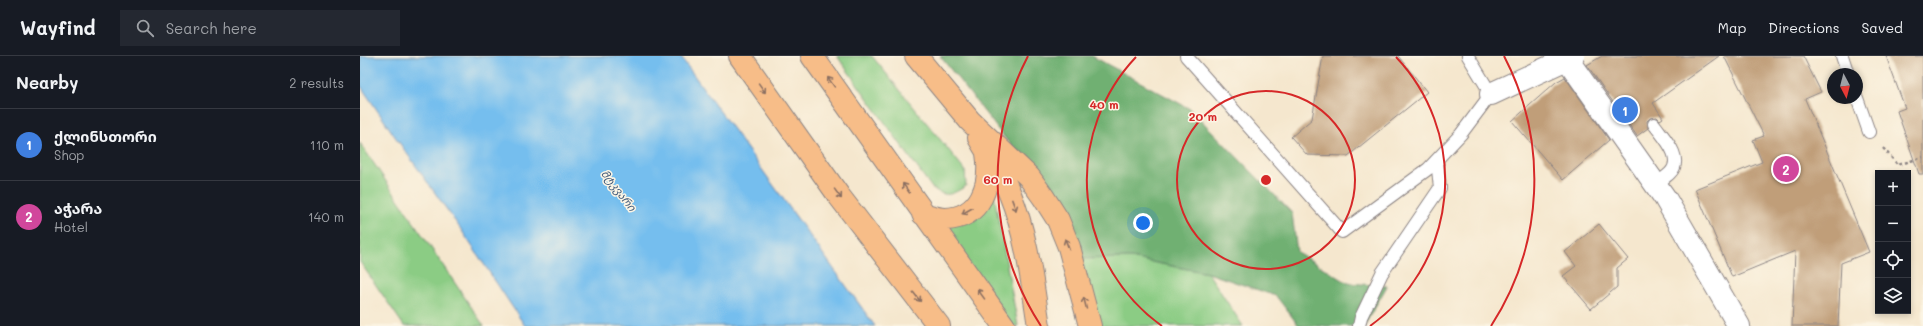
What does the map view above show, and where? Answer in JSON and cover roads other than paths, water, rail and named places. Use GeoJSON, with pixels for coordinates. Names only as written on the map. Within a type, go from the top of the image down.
{"type":"FeatureCollection","features":[{"type":"Feature","properties":{"kind":"highway"},"geometry":{"type":"LineString","coordinates":[[740,56],[839,196],[939,326]]}},
{"type":"Feature","properties":{"kind":"highway"},"geometry":{"type":"LineString","coordinates":[[812,56],[1004,326]]}},
{"type":"Feature","properties":{"kind":"highway"},"geometry":{"type":"LineString","coordinates":[[916,56],[970,121],[1029,177],[1058,220],[1079,281],[1090,326]]}},
{"type":"Feature","properties":{"kind":"highway"},"geometry":{"type":"LineString","coordinates":[[970,121],[1009,192],[1018,214],[1026,248],[1039,326]]}},
{"type":"Feature","properties":{"kind":"highway"},"geometry":{"type":"LineString","coordinates":[[924,214],[944,219],[955,217],[976,206],[983,196],[988,182],[990,168],[987,152]]}},
{"type":"Feature","properties":{"kind":"street"},"geometry":{"type":"LineString","coordinates":[[1491,94],[1570,57],[1656,185],[1739,326]]}},
{"type":"Feature","properties":{"kind":"lane"},"geometry":{"type":"LineString","coordinates":[[1186,56],[1342,232],[1428,169],[1461,134],[1491,94],[1468,56]]}},
{"type":"Feature","properties":{"kind":"lane"},"geometry":{"type":"LineString","coordinates":[[1842,56],[1846,68]]}},
{"type":"Feature","properties":{"kind":"lane"},"geometry":{"type":"LineString","coordinates":[[1859,104],[1869,132]]}},
{"type":"Feature","properties":{"kind":"lane"},"geometry":{"type":"LineString","coordinates":[[1654,124],[1675,157],[1675,165],[1671,172],[1656,185]]}},
{"type":"Feature","properties":{"kind":"lane"},"geometry":{"type":"LineString","coordinates":[[1359,326],[1361,317],[1382,273],[1440,188],[1437,160]]}},
{"type":"Feature","properties":{"kind":"water","name":"მტკვარი"},"geometry":{"type":"Polygon","coordinates":[[[360,56],[680,56],[875,326],[525,326],[460,228],[360,85],[360,56]]]}},
{"type":"Feature","properties":{"kind":"place","name":"ქლინსთორი"},"geometry":{"type":"Point","coordinates":[1625,110]}},
{"type":"Feature","properties":{"kind":"place","name":"აჭარა"},"geometry":{"type":"Point","coordinates":[1786,169]}}]}
